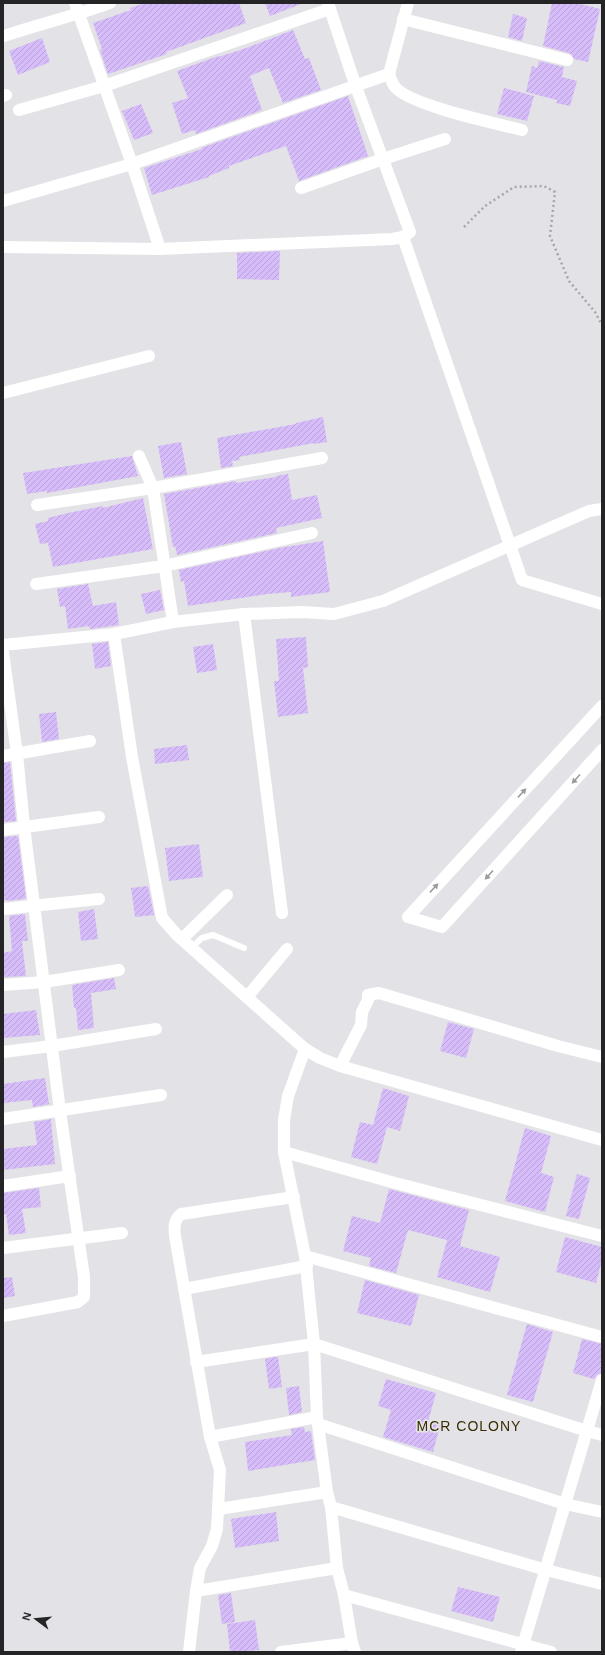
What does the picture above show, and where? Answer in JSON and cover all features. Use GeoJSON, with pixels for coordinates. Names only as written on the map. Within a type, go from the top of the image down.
{"type":"FeatureCollection","features":[{"type":"Feature","properties":{"kind":"street"},"geometry":{"type":"LineString","coordinates":[[4,36],[77,9],[110,3]]}},
{"type":"Feature","properties":{"kind":"street"},"geometry":{"type":"LineString","coordinates":[[408,3],[389,74],[392,84],[404,95],[430,105],[522,130]]}},
{"type":"Feature","properties":{"kind":"street"},"geometry":{"type":"LineString","coordinates":[[3,247],[160,249],[392,239],[403,237],[410,232],[356,87],[329,6],[104,86],[19,110]]}},
{"type":"Feature","properties":{"kind":"street"},"geometry":{"type":"LineString","coordinates":[[77,9],[132,164],[160,249]]}},
{"type":"Feature","properties":{"kind":"street"},"geometry":{"type":"LineString","coordinates":[[403,19],[567,60]]}},
{"type":"Feature","properties":{"kind":"street"},"geometry":{"type":"LineString","coordinates":[[3,201],[132,164],[356,87],[389,74]]}},
{"type":"Feature","properties":{"kind":"street"},"geometry":{"type":"LineString","coordinates":[[301,188],[445,139]]}},
{"type":"Feature","properties":{"kind":"street"},"geometry":{"type":"LineString","coordinates":[[403,237],[522,580],[602,604]]}},
{"type":"Feature","properties":{"kind":"street"},"geometry":{"type":"LineString","coordinates":[[3,393],[149,356]]}},
{"type":"Feature","properties":{"kind":"street"},"geometry":{"type":"LineString","coordinates":[[139,456],[153,488],[173,622]]}},
{"type":"Feature","properties":{"kind":"street"},"geometry":{"type":"LineString","coordinates":[[37,505],[153,488],[322,458]]}},
{"type":"Feature","properties":{"kind":"street"},"geometry":{"type":"LineString","coordinates":[[3,644],[114,634],[173,622],[244,614],[302,612],[334,614],[383,601],[589,511],[602,509]]}},
{"type":"Feature","properties":{"kind":"street"},"geometry":{"type":"LineString","coordinates":[[36,584],[164,566],[312,533]]}},
{"type":"Feature","properties":{"kind":"street"},"geometry":{"type":"LineString","coordinates":[[244,614],[282,913]]}},
{"type":"Feature","properties":{"kind":"street"},"geometry":{"type":"LineString","coordinates":[[114,634],[132,757],[162,918],[182,939],[305,1050],[320,1058],[340,1066],[602,1140]]}},
{"type":"Feature","properties":{"kind":"street"},"geometry":{"type":"LineString","coordinates":[[3,652],[6,695],[17,754],[24,826],[60,1111],[84,1277],[84,1297],[78,1302],[3,1316]]}},
{"type":"Feature","properties":{"kind":"street"},"geometry":{"type":"LineString","coordinates":[[602,706],[408,917],[442,927],[602,750]]}},
{"type":"Feature","properties":{"kind":"street"},"geometry":{"type":"LineString","coordinates":[[3,756],[90,741]]}},
{"type":"Feature","properties":{"kind":"street"},"geometry":{"type":"LineString","coordinates":[[3,830],[99,817]]}},
{"type":"Feature","properties":{"kind":"street"},"geometry":{"type":"LineString","coordinates":[[182,939],[227,895]]}},
{"type":"Feature","properties":{"kind":"street"},"geometry":{"type":"LineString","coordinates":[[3,909],[99,899]]}},
{"type":"Feature","properties":{"kind":"street"},"geometry":{"type":"LineString","coordinates":[[247,998],[287,949]]}},
{"type":"Feature","properties":{"kind":"street"},"geometry":{"type":"LineString","coordinates":[[3,985],[44,982],[119,970]]}},
{"type":"Feature","properties":{"kind":"street"},"geometry":{"type":"LineString","coordinates":[[340,1066],[361,1024],[362,1012],[368,1000],[368,995],[379,993],[558,1046],[602,1057]]}},
{"type":"Feature","properties":{"kind":"street"},"geometry":{"type":"LineString","coordinates":[[3,1052],[52,1046],[156,1029]]}},
{"type":"Feature","properties":{"kind":"street"},"geometry":{"type":"LineString","coordinates":[[281,1652],[353,1647],[344,1595],[337,1568],[331,1507],[327,1492],[318,1421],[314,1344],[306,1261],[284,1152],[284,1120],[288,1096],[305,1050]]}},
{"type":"Feature","properties":{"kind":"street"},"geometry":{"type":"LineString","coordinates":[[3,1119],[162,1095]]}},
{"type":"Feature","properties":{"kind":"street"},"geometry":{"type":"LineString","coordinates":[[284,1152],[396,1183],[602,1236]]}},
{"type":"Feature","properties":{"kind":"street"},"geometry":{"type":"LineString","coordinates":[[3,1186],[70,1176]]}},
{"type":"Feature","properties":{"kind":"street"},"geometry":{"type":"LineString","coordinates":[[189,1652],[200,1568],[212,1546],[217,1529],[220,1470],[210,1437],[174,1226],[179,1215],[294,1196]]}},
{"type":"Feature","properties":{"kind":"street"},"geometry":{"type":"LineString","coordinates":[[3,1248],[122,1233]]}},
{"type":"Feature","properties":{"kind":"street"},"geometry":{"type":"LineString","coordinates":[[184,1290],[306,1261],[602,1337]]}},
{"type":"Feature","properties":{"kind":"street"},"geometry":{"type":"LineString","coordinates":[[196,1362],[314,1344],[602,1435]]}},
{"type":"Feature","properties":{"kind":"street"},"geometry":{"type":"LineString","coordinates":[[522,1648],[602,1380]]}},
{"type":"Feature","properties":{"kind":"street"},"geometry":{"type":"LineString","coordinates":[[210,1437],[318,1421],[565,1504],[602,1512]]}},
{"type":"Feature","properties":{"kind":"street"},"geometry":{"type":"LineString","coordinates":[[218,1509],[327,1492]]}},
{"type":"Feature","properties":{"kind":"street"},"geometry":{"type":"LineString","coordinates":[[331,1507],[546,1570],[602,1584]]}},
{"type":"Feature","properties":{"kind":"street"},"geometry":{"type":"LineString","coordinates":[[196,1591],[337,1568]]}},
{"type":"Feature","properties":{"kind":"street"},"geometry":{"type":"LineString","coordinates":[[344,1595],[522,1648],[551,1652]]}},
{"type":"Feature","properties":{"kind":"lane"},"geometry":{"type":"LineString","coordinates":[[191,948],[202,938],[213,935],[244,948]]}},
{"type":"Feature","properties":{"kind":"path"},"geometry":{"type":"LineString","coordinates":[[464,227],[485,206],[514,187],[544,186],[555,192],[550,236],[569,281],[595,312],[602,325]]}},
{"type":"Feature","properties":{"kind":"building"},"geometry":{"type":"Polygon","coordinates":[[[145,3],[239,3],[246,23],[166,52],[167,54],[108,74],[100,50],[102,49],[93,23],[131,10],[130,8],[145,3]]]}},
{"type":"Feature","properties":{"kind":"building"},"geometry":{"type":"Polygon","coordinates":[[[265,3],[301,3],[301,4],[270,16],[265,3]]]}},
{"type":"Feature","properties":{"kind":"building"},"geometry":{"type":"Polygon","coordinates":[[[552,3],[577,3],[600,9],[588,62],[574,59],[569,53],[543,46],[552,3]]]}},
{"type":"Feature","properties":{"kind":"building"},"geometry":{"type":"Polygon","coordinates":[[[513,14],[527,18],[522,41],[508,37],[513,14]]]}},
{"type":"Feature","properties":{"kind":"building"},"geometry":{"type":"Polygon","coordinates":[[[293,30],[305,59],[309,58],[321,90],[283,103],[269,68],[250,76],[262,110],[196,134],[195,130],[182,134],[172,103],[188,98],[177,71],[218,56],[238,51],[293,30]]]}},
{"type":"Feature","properties":{"kind":"building"},"geometry":{"type":"Polygon","coordinates":[[[42,38],[50,62],[18,75],[9,51],[42,38]]]}},
{"type":"Feature","properties":{"kind":"building"},"geometry":{"type":"Polygon","coordinates":[[[539,61],[564,67],[562,77],[577,81],[570,106],[556,103],[557,100],[526,92],[532,66],[537,68],[539,61]]]}},
{"type":"Feature","properties":{"kind":"building"},"geometry":{"type":"Polygon","coordinates":[[[504,88],[534,96],[527,121],[497,114],[504,88]]]}},
{"type":"Feature","properties":{"kind":"building"},"geometry":{"type":"Polygon","coordinates":[[[348,96],[368,156],[299,181],[286,146],[229,166],[229,168],[209,177],[152,195],[144,168],[202,149],[201,148],[348,96]]]}},
{"type":"Feature","properties":{"kind":"building"},"geometry":{"type":"Polygon","coordinates":[[[141,104],[153,133],[134,140],[122,111],[141,104]]]}},
{"type":"Feature","properties":{"kind":"building"},"geometry":{"type":"Polygon","coordinates":[[[280,251],[279,280],[237,279],[237,253],[280,251]]]}},
{"type":"Feature","properties":{"kind":"building"},"geometry":{"type":"Polygon","coordinates":[[[323,417],[327,442],[239,457],[240,460],[232,461],[233,466],[221,468],[217,438],[296,424],[323,417]]]}},
{"type":"Feature","properties":{"kind":"building"},"geometry":{"type":"Polygon","coordinates":[[[181,442],[187,474],[164,478],[158,446],[181,442]]]}},
{"type":"Feature","properties":{"kind":"building"},"geometry":{"type":"Polygon","coordinates":[[[132,456],[138,476],[47,493],[47,491],[27,494],[23,473],[132,456]]]}},
{"type":"Feature","properties":{"kind":"building"},"geometry":{"type":"Polygon","coordinates":[[[288,474],[292,500],[317,495],[322,518],[276,528],[277,533],[177,555],[175,546],[173,547],[164,494],[236,481],[236,483],[288,474]]]}},
{"type":"Feature","properties":{"kind":"building"},"geometry":{"type":"Polygon","coordinates":[[[143,498],[153,549],[53,567],[48,543],[40,544],[35,524],[48,521],[48,518],[68,513],[103,506],[103,508],[143,498]]]}},
{"type":"Feature","properties":{"kind":"building"},"geometry":{"type":"Polygon","coordinates":[[[323,541],[330,592],[291,597],[291,592],[267,594],[188,606],[184,581],[181,582],[179,570],[279,548],[323,541]]]}},
{"type":"Feature","properties":{"kind":"building"},"geometry":{"type":"Polygon","coordinates":[[[88,584],[93,606],[116,602],[119,625],[90,629],[89,626],[68,629],[65,606],[60,607],[57,589],[88,584]]]}},
{"type":"Feature","properties":{"kind":"building"},"geometry":{"type":"Polygon","coordinates":[[[160,590],[164,610],[146,614],[141,594],[160,590]]]}},
{"type":"Feature","properties":{"kind":"building"},"geometry":{"type":"Polygon","coordinates":[[[306,637],[308,667],[303,668],[308,713],[278,717],[274,681],[279,681],[276,639],[306,637]]]}},
{"type":"Feature","properties":{"kind":"building"},"geometry":{"type":"Polygon","coordinates":[[[108,642],[111,666],[95,669],[92,644],[108,642]]]}},
{"type":"Feature","properties":{"kind":"building"},"geometry":{"type":"Polygon","coordinates":[[[213,644],[217,670],[197,673],[193,647],[213,644]]]}},
{"type":"Feature","properties":{"kind":"building"},"geometry":{"type":"Polygon","coordinates":[[[56,712],[59,739],[42,742],[39,714],[56,712]]]}},
{"type":"Feature","properties":{"kind":"building"},"geometry":{"type":"Polygon","coordinates":[[[187,745],[189,760],[155,764],[154,749],[187,745]]]}},
{"type":"Feature","properties":{"kind":"building"},"geometry":{"type":"Polygon","coordinates":[[[10,762],[16,821],[3,822],[3,763],[10,762]]]}},
{"type":"Feature","properties":{"kind":"building"},"geometry":{"type":"Polygon","coordinates":[[[18,836],[26,898],[7,901],[3,900],[3,837],[18,836]]]}},
{"type":"Feature","properties":{"kind":"building"},"geometry":{"type":"Polygon","coordinates":[[[199,844],[203,877],[169,881],[165,848],[199,844]]]}},
{"type":"Feature","properties":{"kind":"building"},"geometry":{"type":"Polygon","coordinates":[[[148,886],[154,915],[135,917],[131,888],[148,886]]]}},
{"type":"Feature","properties":{"kind":"building"},"geometry":{"type":"Polygon","coordinates":[[[94,909],[98,939],[81,941],[78,912],[94,909]]]}},
{"type":"Feature","properties":{"kind":"building"},"geometry":{"type":"Polygon","coordinates":[[[25,914],[28,941],[22,941],[26,976],[3,977],[3,953],[12,951],[9,916],[25,914]]]}},
{"type":"Feature","properties":{"kind":"building"},"geometry":{"type":"Polygon","coordinates":[[[114,978],[116,989],[91,993],[94,1028],[78,1030],[72,985],[114,978]]]}},
{"type":"Feature","properties":{"kind":"building"},"geometry":{"type":"Polygon","coordinates":[[[36,1010],[40,1035],[3,1038],[3,1014],[36,1010]]]}},
{"type":"Feature","properties":{"kind":"building"},"geometry":{"type":"Polygon","coordinates":[[[448,1022],[474,1029],[466,1058],[440,1051],[448,1022]]]}},
{"type":"Feature","properties":{"kind":"building"},"geometry":{"type":"Polygon","coordinates":[[[45,1078],[49,1104],[33,1107],[32,1100],[3,1103],[3,1084],[45,1078]]]}},
{"type":"Feature","properties":{"kind":"building"},"geometry":{"type":"Polygon","coordinates":[[[383,1088],[409,1096],[400,1131],[387,1127],[377,1164],[351,1157],[360,1122],[373,1125],[383,1088]]]}},
{"type":"Feature","properties":{"kind":"building"},"geometry":{"type":"Polygon","coordinates":[[[51,1119],[55,1164],[3,1170],[3,1149],[37,1145],[34,1122],[51,1119]]]}},
{"type":"Feature","properties":{"kind":"building"},"geometry":{"type":"Polygon","coordinates":[[[525,1128],[551,1136],[541,1173],[554,1177],[545,1212],[505,1201],[525,1128]]]}},
{"type":"Feature","properties":{"kind":"building"},"geometry":{"type":"Polygon","coordinates":[[[577,1174],[590,1178],[579,1219],[566,1216],[577,1174]]]}},
{"type":"Feature","properties":{"kind":"building"},"geometry":{"type":"Polygon","coordinates":[[[39,1188],[41,1207],[22,1209],[26,1233],[9,1235],[6,1214],[3,1214],[3,1193],[39,1188]]]}},
{"type":"Feature","properties":{"kind":"building"},"geometry":{"type":"Polygon","coordinates":[[[389,1189],[469,1210],[460,1246],[500,1257],[490,1292],[437,1277],[447,1240],[408,1230],[396,1273],[369,1266],[371,1258],[343,1251],[352,1216],[380,1223],[389,1189]]]}},
{"type":"Feature","properties":{"kind":"building"},"geometry":{"type":"Polygon","coordinates":[[[565,1237],[602,1247],[602,1260],[596,1283],[556,1272],[565,1237]]]}},
{"type":"Feature","properties":{"kind":"building"},"geometry":{"type":"Polygon","coordinates":[[[12,1277],[15,1296],[3,1298],[3,1278],[12,1277]]]}},
{"type":"Feature","properties":{"kind":"building"},"geometry":{"type":"Polygon","coordinates":[[[365,1280],[419,1295],[411,1326],[357,1313],[365,1280]]]}},
{"type":"Feature","properties":{"kind":"building"},"geometry":{"type":"Polygon","coordinates":[[[527,1324],[553,1332],[533,1402],[507,1395],[527,1324]]]}},
{"type":"Feature","properties":{"kind":"building"},"geometry":{"type":"Polygon","coordinates":[[[582,1339],[602,1344],[601,1373],[594,1379],[573,1373],[582,1339]]]}},
{"type":"Feature","properties":{"kind":"building"},"geometry":{"type":"Polygon","coordinates":[[[278,1357],[282,1387],[269,1389],[265,1359],[278,1357]]]}},
{"type":"Feature","properties":{"kind":"building"},"geometry":{"type":"Polygon","coordinates":[[[386,1379],[436,1393],[428,1422],[440,1426],[433,1452],[383,1437],[391,1410],[378,1406],[386,1379]]]}},
{"type":"Feature","properties":{"kind":"building"},"geometry":{"type":"Polygon","coordinates":[[[299,1386],[302,1412],[289,1415],[286,1388],[299,1386]]]}},
{"type":"Feature","properties":{"kind":"building"},"geometry":{"type":"Polygon","coordinates":[[[304,1427],[305,1432],[311,1431],[315,1460],[248,1471],[245,1442],[292,1435],[291,1429],[304,1427]]]}},
{"type":"Feature","properties":{"kind":"building"},"geometry":{"type":"Polygon","coordinates":[[[276,1512],[279,1541],[235,1548],[231,1519],[276,1512]]]}},
{"type":"Feature","properties":{"kind":"building"},"geometry":{"type":"Polygon","coordinates":[[[458,1587],[500,1597],[493,1622],[451,1611],[458,1587]]]}},
{"type":"Feature","properties":{"kind":"building"},"geometry":{"type":"Polygon","coordinates":[[[231,1593],[235,1622],[222,1624],[218,1595],[231,1593]]]}},
{"type":"Feature","properties":{"kind":"building"},"geometry":{"type":"Polygon","coordinates":[[[255,1620],[259,1650],[230,1652],[227,1624],[255,1620]]]}},
{"type":"Feature","properties":{"kind":"district","name":"MCR COLONY"},"geometry":{"type":"Point","coordinates":[469,1426]}}]}
